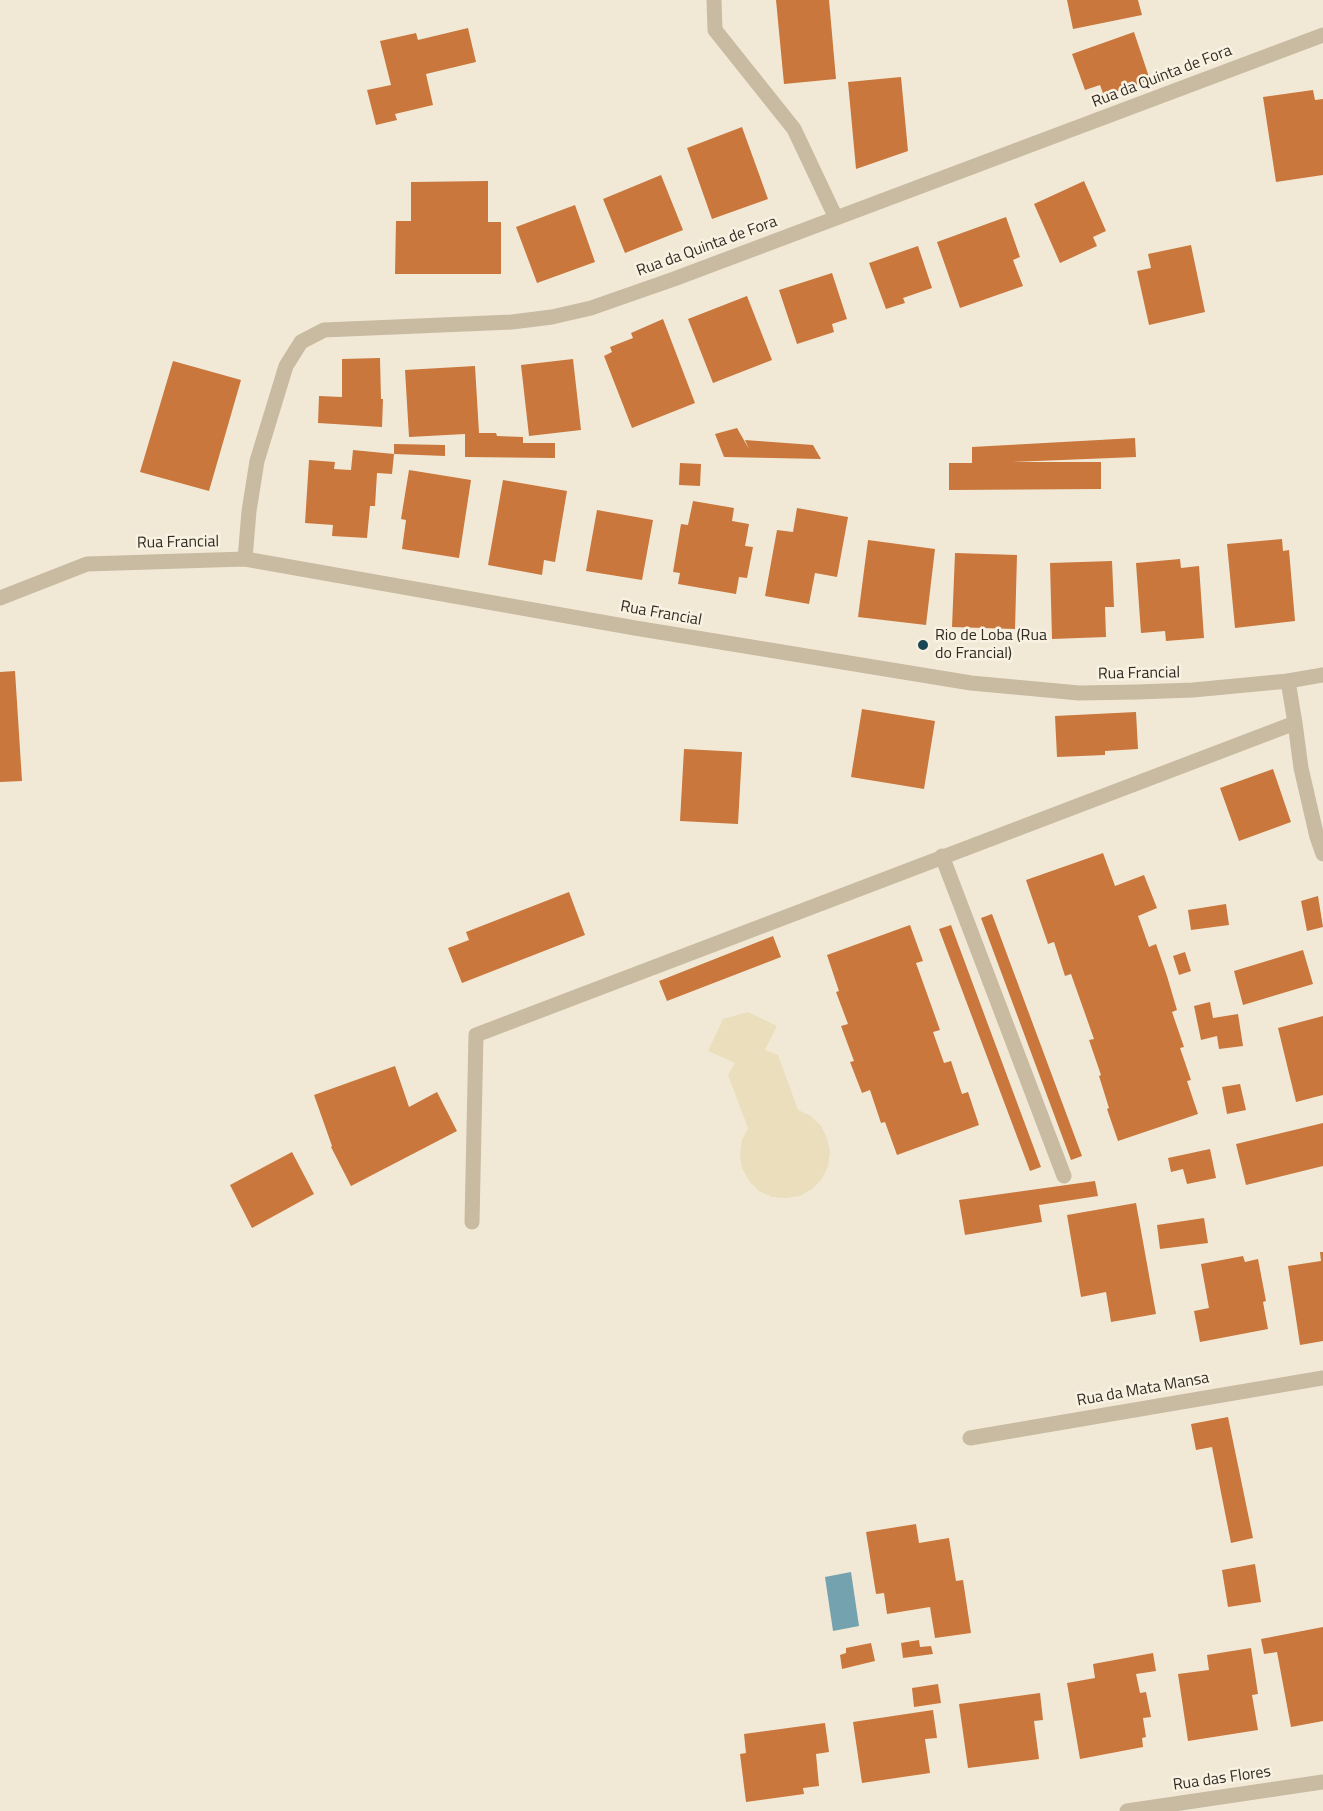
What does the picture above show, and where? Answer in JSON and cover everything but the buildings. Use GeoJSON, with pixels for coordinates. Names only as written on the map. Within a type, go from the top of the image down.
{"type":"FeatureCollection","features":[{"type":"Feature","properties":{"kind":"street"},"geometry":{"type":"LineString","coordinates":[[714,0],[715,30],[794,129],[836,218]]}},
{"type":"Feature","properties":{"kind":"street","name":"Rua da Quinta de Fora"},"geometry":{"type":"LineString","coordinates":[[245,559],[249,511],[257,461],[286,366],[301,342],[324,330],[512,322],[552,317],[591,308],[1323,35]]}},
{"type":"Feature","properties":{"kind":"street","name":"Rua Francial"},"geometry":{"type":"LineString","coordinates":[[0,598],[87,564],[245,559],[635,628],[971,682],[1079,693],[1193,690],[1288,681],[1323,675]]}},
{"type":"Feature","properties":{"kind":"street"},"geometry":{"type":"LineString","coordinates":[[1288,681],[1301,768],[1323,854]]}},
{"type":"Feature","properties":{"kind":"street"},"geometry":{"type":"LineString","coordinates":[[472,1222],[476,1035],[1295,723]]}},
{"type":"Feature","properties":{"kind":"street"},"geometry":{"type":"LineString","coordinates":[[942,856],[1064,1176]]}},
{"type":"Feature","properties":{"kind":"street","name":"Rua da Mata Mansa"},"geometry":{"type":"LineString","coordinates":[[970,1438],[1323,1378]]}},
{"type":"Feature","properties":{"kind":"street","name":"Rua das Flores"},"geometry":{"type":"LineString","coordinates":[[1127,1811],[1323,1782]]}},
{"type":"Feature","properties":{"kind":"shaded area"},"geometry":{"type":"Polygon","coordinates":[[[748,1012],[777,1026],[765,1050],[778,1055],[798,1110],[811,1116],[821,1126],[827,1138],[830,1152],[828,1166],[822,1179],[800,1196],[772,1197],[759,1191],[749,1181],[742,1168],[740,1155],[742,1140],[748,1128],[728,1075],[735,1063],[708,1051],[723,1019],[748,1012]]]}},
{"type":"Feature","properties":{"kind":"water"},"geometry":{"type":"Polygon","coordinates":[[[851,1572],[859,1626],[833,1631],[825,1577],[851,1572]]]}},
{"type":"Feature","properties":{"kind":"place","name":"Rio de Loba (Rua do Francial)"},"geometry":{"type":"Point","coordinates":[923,645]}}]}
